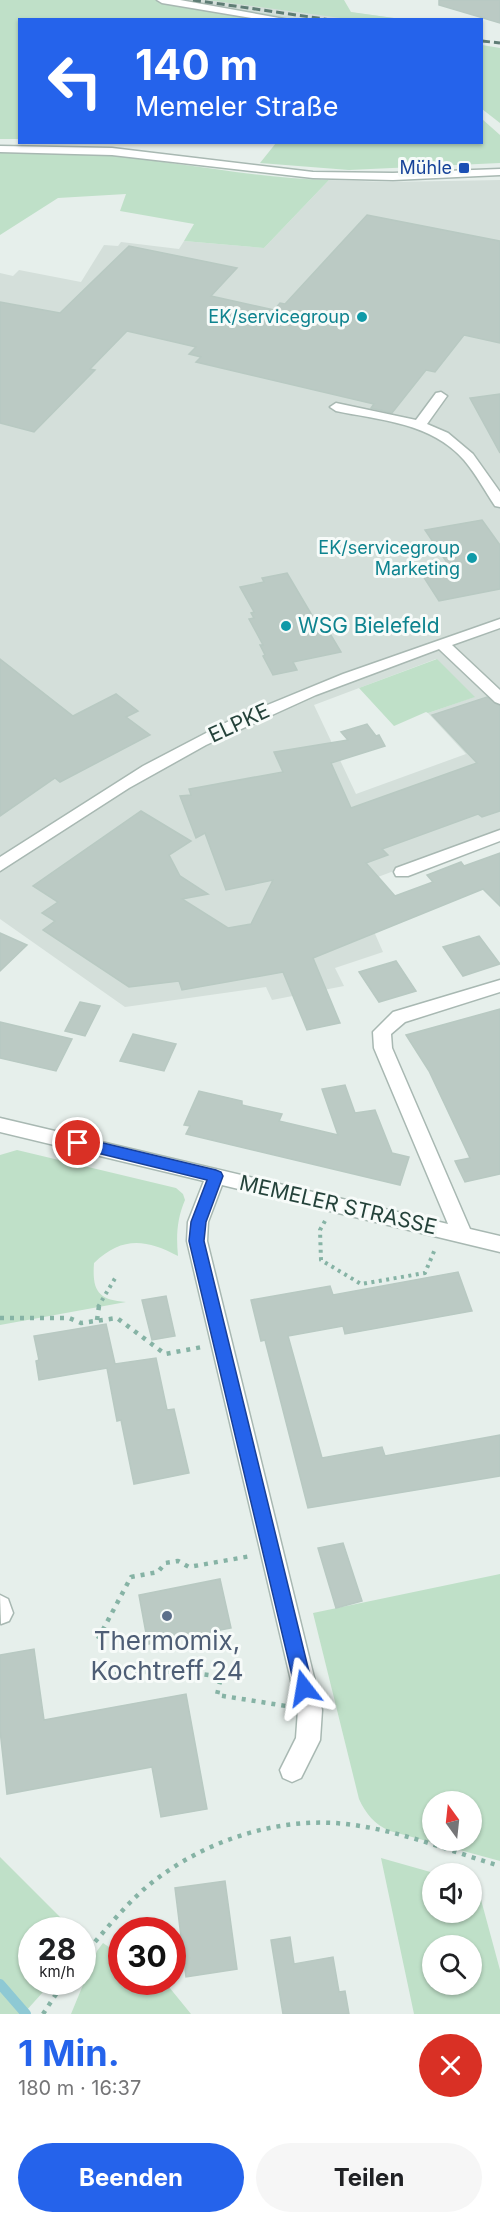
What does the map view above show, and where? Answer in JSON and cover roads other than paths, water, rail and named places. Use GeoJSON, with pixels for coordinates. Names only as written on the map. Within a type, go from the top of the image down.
{"type":"FeatureCollection","features":[{"type":"Feature","properties":{"kind":"street"},"geometry":{"type":"LineString","coordinates":[[162,0],[273,18]]}},
{"type":"Feature","properties":{"kind":"street"},"geometry":{"type":"LineString","coordinates":[[0,149],[115,152],[327,176],[376,177],[500,172]]}},
{"type":"Feature","properties":{"kind":"street"},"geometry":{"type":"LineString","coordinates":[[419,426],[441,396]]}},
{"type":"Feature","properties":{"kind":"street"},"geometry":{"type":"LineString","coordinates":[[336,407],[419,426],[455,443],[464,452],[500,503]]}},
{"type":"Feature","properties":{"kind":"street","name":"ELPKE"},"geometry":{"type":"LineString","coordinates":[[0,865],[68,820],[199,741],[270,708],[500,623]]}},
{"type":"Feature","properties":{"kind":"street"},"geometry":{"type":"LineString","coordinates":[[442,644],[500,699]]}},
{"type":"Feature","properties":{"kind":"street"},"geometry":{"type":"LineString","coordinates":[[402,872],[500,835]]}},
{"type":"Feature","properties":{"kind":"street"},"geometry":{"type":"LineString","coordinates":[[463,1236],[383,1048],[382,1032],[399,1017],[500,986]]}},
{"type":"Feature","properties":{"kind":"street","name":"MEMELER STRASSE"},"geometry":{"type":"LineString","coordinates":[[0,1125],[500,1244]]}},
{"type":"Feature","properties":{"kind":"street"},"geometry":{"type":"LineString","coordinates":[[216,1176],[198,1222],[197,1241],[270,1552],[310,1710],[308,1740],[292,1770]]}},
{"type":"Feature","properties":{"kind":"waterway"},"geometry":{"type":"LineString","coordinates":[[0,1984],[26,2014]]}},
{"type":"Feature","properties":{"kind":"railway"},"geometry":{"type":"LineString","coordinates":[[193,0],[317,18]]}},
{"type":"Feature","properties":{"kind":"railway"},"geometry":{"type":"LineString","coordinates":[[483,41],[500,43]]}},
{"type":"Feature","properties":{"kind":"place","name":"Mühle"},"geometry":{"type":"Point","coordinates":[464,168]}},
{"type":"Feature","properties":{"kind":"place","name":"EK/servicegroup"},"geometry":{"type":"Point","coordinates":[362,317]}},
{"type":"Feature","properties":{"kind":"place","name":"EK/servicegroup Marketing"},"geometry":{"type":"Point","coordinates":[472,558]}},
{"type":"Feature","properties":{"kind":"place","name":"WSG Bielefeld"},"geometry":{"type":"Point","coordinates":[286,626]}},
{"type":"Feature","properties":{"kind":"place","name":"Thermomix, Kochtreff 24"},"geometry":{"type":"Point","coordinates":[167,1616]}}]}
